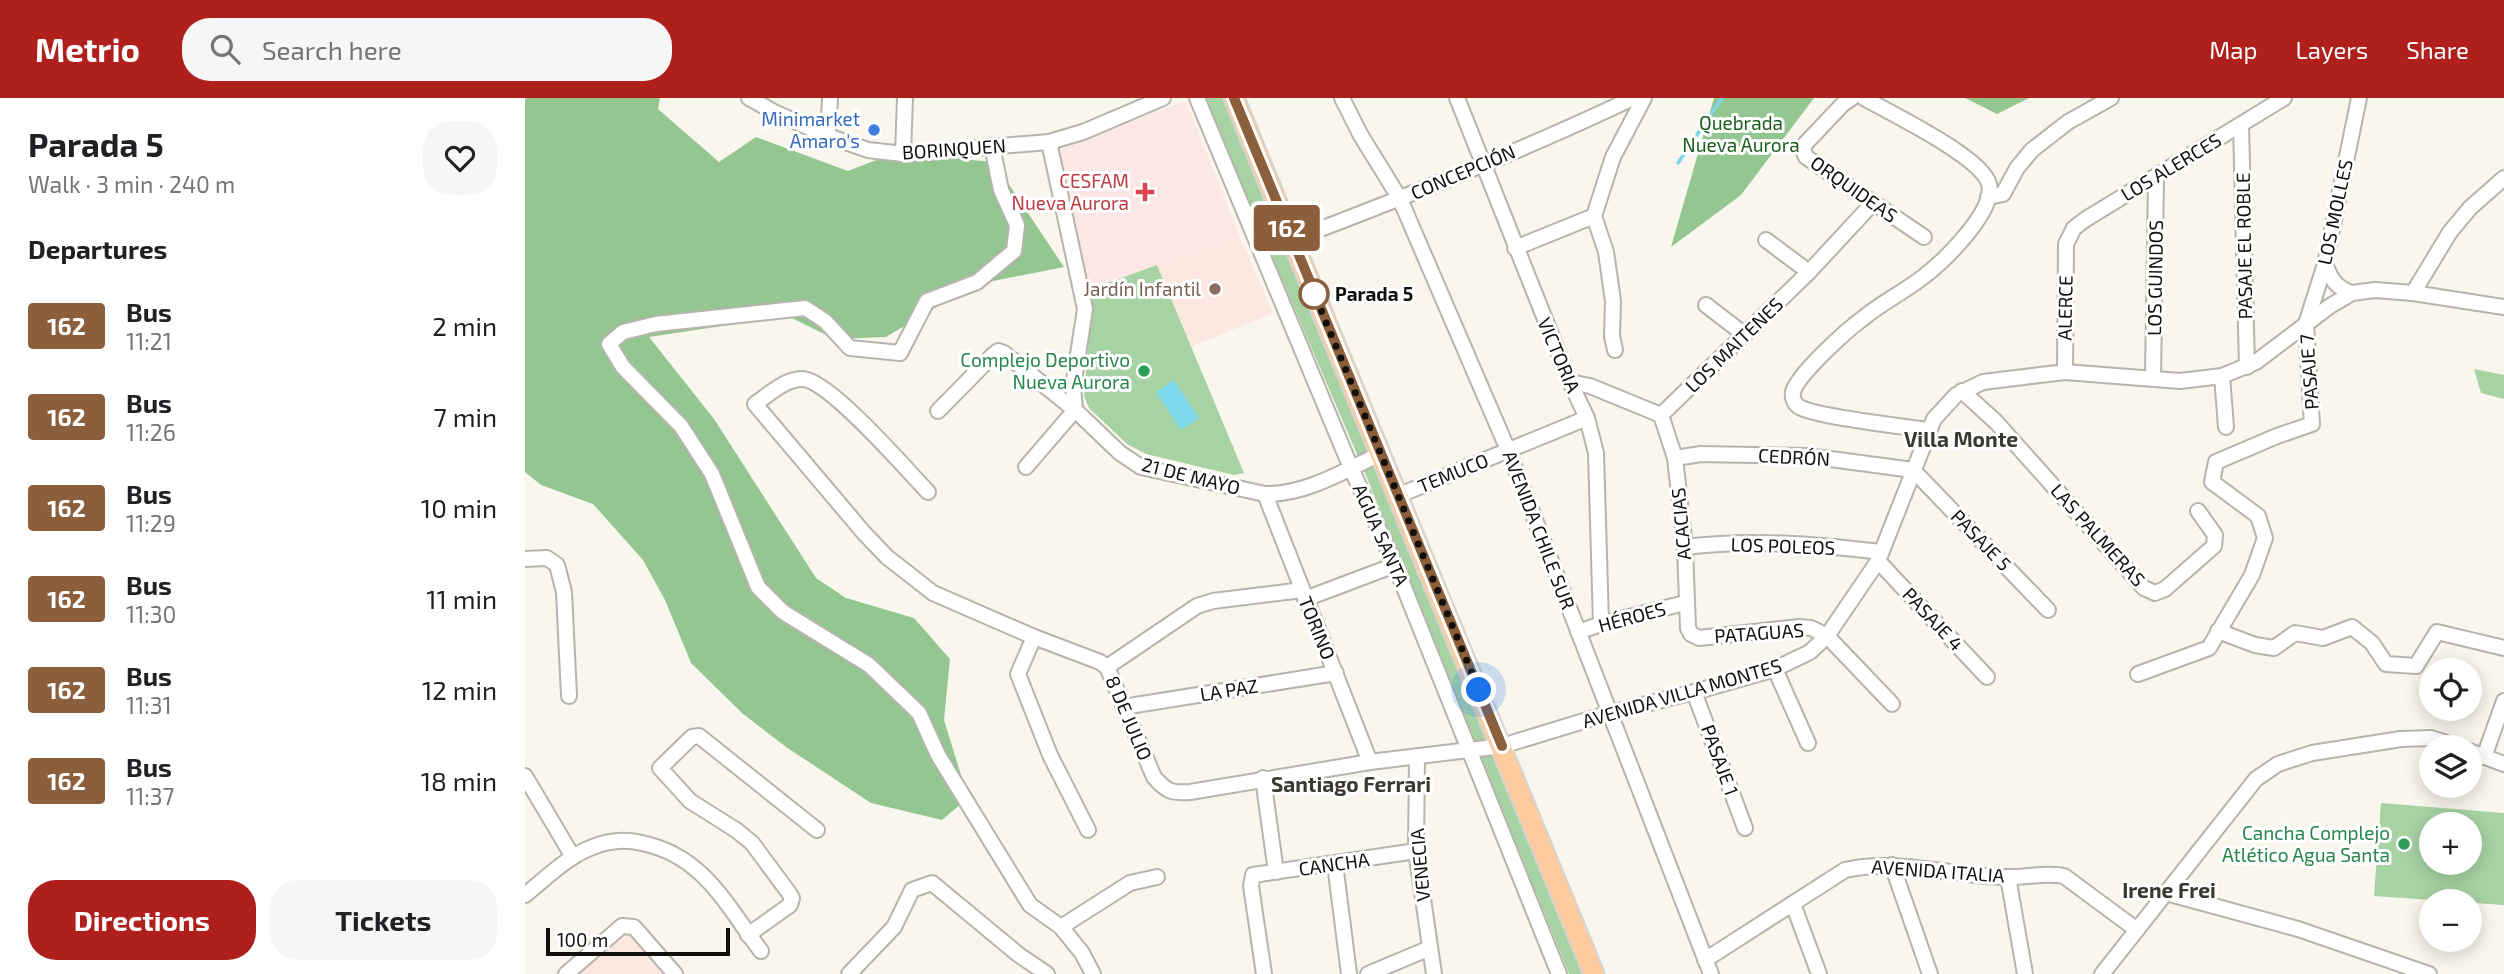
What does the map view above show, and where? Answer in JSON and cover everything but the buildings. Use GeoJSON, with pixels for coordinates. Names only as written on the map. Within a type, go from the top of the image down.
{"type":"FeatureCollection","features":[{"type":"Feature","properties":{"kind":"main road"},"geometry":{"type":"LineString","coordinates":[[1234,98],[1594,974]]}},
{"type":"Feature","properties":{"kind":"street","name":"BORINQUEN"},"geometry":{"type":"LineString","coordinates":[[749,98],[828,136],[868,150],[904,155],[1049,142],[1083,132],[1163,98]]}},
{"type":"Feature","properties":{"kind":"street"},"geometry":{"type":"LineString","coordinates":[[828,136],[830,98]]}},
{"type":"Feature","properties":{"kind":"street"},"geometry":{"type":"LineString","coordinates":[[904,155],[905,98]]}},
{"type":"Feature","properties":{"kind":"street","name":"AGUA SANTA"},"geometry":{"type":"LineString","coordinates":[[1197,98],[1351,468],[1395,565],[1559,974]]}},
{"type":"Feature","properties":{"kind":"street","name":"AVENIDA CHILE SUR"},"geometry":{"type":"LineString","coordinates":[[1342,98],[1360,134],[1400,199],[1508,450],[1708,967]]}},
{"type":"Feature","properties":{"kind":"street","name":"VICTORIA"},"geometry":{"type":"LineString","coordinates":[[1457,98],[1515,248],[1587,418],[1596,453],[1601,624]]}},
{"type":"Feature","properties":{"kind":"street","name":"CONCEPCIÓN"},"geometry":{"type":"LineString","coordinates":[[1292,240],[1400,199],[1633,98]]}},
{"type":"Feature","properties":{"kind":"street"},"geometry":{"type":"LineString","coordinates":[[1615,350],[1612,335],[1613,301],[1606,252],[1594,216],[1613,157],[1644,98]]}},
{"type":"Feature","properties":{"kind":"street"},"geometry":{"type":"LineString","coordinates":[[1864,98],[1975,164],[1984,174],[1989,186],[1988,197],[1981,214],[1948,255],[1923,277],[1863,317],[1832,345],[1793,392],[1794,401],[1800,409],[1822,414],[1928,430]]}},
{"type":"Feature","properties":{"kind":"street"},"geometry":{"type":"LineString","coordinates":[[1988,197],[2003,194],[2024,158],[2050,135],[2111,98]]}},
{"type":"Feature","properties":{"kind":"street","name":"LOS ALERCES"},"geometry":{"type":"LineString","coordinates":[[2066,243],[2074,228],[2085,219],[2284,98]]}},
{"type":"Feature","properties":{"kind":"street","name":"LOS MOLLES"},"geometry":{"type":"LineString","coordinates":[[2306,324],[2325,264],[2359,98]]}},
{"type":"Feature","properties":{"kind":"street","name":"ORQUIDEAS"},"geometry":{"type":"LineString","coordinates":[[1848,101],[1805,144],[1803,150],[1806,157],[1924,237]]}},
{"type":"Feature","properties":{"kind":"street","name":"PASAJE EL ROBLE"},"geometry":{"type":"LineString","coordinates":[[2241,125],[2247,367]]}},
{"type":"Feature","properties":{"kind":"street"},"geometry":{"type":"LineString","coordinates":[[1026,467],[1075,410],[1073,387],[1085,309],[1049,142]]}},
{"type":"Feature","properties":{"kind":"street"},"geometry":{"type":"LineString","coordinates":[[992,146],[1000,190],[1017,225],[1014,251],[977,282],[927,301],[900,353],[850,348],[825,321],[805,308],[656,324],[623,332],[609,344],[623,366],[681,426],[712,474],[758,587],[783,612],[869,665],[919,713],[938,755],[1030,905],[1061,927],[1082,953],[1093,974]]}},
{"type":"Feature","properties":{"kind":"street","name":"LOS GUINDOS"},"geometry":{"type":"LineString","coordinates":[[2153,378],[2157,177]]}},
{"type":"Feature","properties":{"kind":"street"},"geometry":{"type":"LineString","coordinates":[[2413,293],[2450,232],[2470,208],[2504,178]]}},
{"type":"Feature","properties":{"kind":"street","name":"LOS MAITENES"},"geometry":{"type":"LineString","coordinates":[[1661,415],[1809,272],[1873,203]]}},
{"type":"Feature","properties":{"kind":"street"},"geometry":{"type":"LineString","coordinates":[[1515,248],[1594,216]]}},
{"type":"Feature","properties":{"kind":"street"},"geometry":{"type":"LineString","coordinates":[[1766,240],[1809,272]]}},
{"type":"Feature","properties":{"kind":"street","name":"ALERCE"},"geometry":{"type":"LineString","coordinates":[[2065,372],[2066,243]]}},
{"type":"Feature","properties":{"kind":"street"},"geometry":{"type":"LineString","coordinates":[[2325,264],[2330,279],[2352,293],[2375,290],[2413,293],[2504,307]]}},
{"type":"Feature","properties":{"kind":"street","name":"AVENIDA VILLA MONTES"},"geometry":{"type":"LineString","coordinates":[[1502,746],[1610,713],[1775,669],[1810,652],[1827,636],[1880,557],[1928,430],[1942,409],[1962,391],[1994,379],[2065,372],[2193,381],[2222,376],[2247,367],[2352,293]]}},
{"type":"Feature","properties":{"kind":"street"},"geometry":{"type":"LineString","coordinates":[[1706,305],[1745,335]]}},
{"type":"Feature","properties":{"kind":"street","name":"PASAJE 7"},"geometry":{"type":"LineString","coordinates":[[2218,631],[2252,575],[2265,538],[2258,516],[2212,482],[2216,462],[2312,424],[2306,324]]}},
{"type":"Feature","properties":{"kind":"street","name":"21 DE MAYO"},"geometry":{"type":"LineString","coordinates":[[938,411],[998,351],[1075,410],[1120,453],[1141,467],[1265,494],[1284,495],[1380,454]]}},
{"type":"Feature","properties":{"kind":"street"},"geometry":{"type":"LineString","coordinates":[[2222,376],[2226,427]]}},
{"type":"Feature","properties":{"kind":"street","name":"8 DE JULIO"},"geometry":{"type":"LineString","coordinates":[[928,492],[859,419],[815,382],[791,380],[755,404],[864,533],[887,557],[933,593],[1034,638],[1089,657],[1107,667],[1154,777],[1172,792],[1190,792],[1263,778],[1469,748],[1502,746]]}},
{"type":"Feature","properties":{"kind":"street"},"geometry":{"type":"LineString","coordinates":[[1570,382],[1590,387],[1661,415]]}},
{"type":"Feature","properties":{"kind":"street","name":"LAS PALMERAS"},"geometry":{"type":"LineString","coordinates":[[1962,391],[1996,422],[2144,589],[2155,593],[2165,589],[2214,546],[2215,535],[2198,511]]}},
{"type":"Feature","properties":{"kind":"street","name":"ACACIAS"},"geometry":{"type":"LineString","coordinates":[[1661,415],[1675,458],[1685,547],[1685,603],[1691,634]]}},
{"type":"Feature","properties":{"kind":"street","name":"TEMUCO"},"geometry":{"type":"LineString","coordinates":[[1397,496],[1587,418]]}},
{"type":"Feature","properties":{"kind":"street","name":"CEDRÓN"},"geometry":{"type":"LineString","coordinates":[[1675,458],[1701,454],[1808,456],[1913,470]]}},
{"type":"Feature","properties":{"kind":"street","name":"PASAJE 5"},"geometry":{"type":"LineString","coordinates":[[1913,470],[2048,610]]}},
{"type":"Feature","properties":{"kind":"street","name":"TORINO"},"geometry":{"type":"LineString","coordinates":[[1265,494],[1370,762]]}},
{"type":"Feature","properties":{"kind":"street","name":"LOS POLEOS"},"geometry":{"type":"LineString","coordinates":[[1685,547],[1791,542],[1880,557]]}},
{"type":"Feature","properties":{"kind":"street","name":"PASAJE 4"},"geometry":{"type":"LineString","coordinates":[[1880,557],[1987,677]]}},
{"type":"Feature","properties":{"kind":"street"},"geometry":{"type":"LineString","coordinates":[[525,559],[551,559],[558,565],[564,593],[569,696]]}},
{"type":"Feature","properties":{"kind":"street"},"geometry":{"type":"LineString","coordinates":[[1107,667],[1198,606],[1213,601],[1303,594],[1395,565]]}},
{"type":"Feature","properties":{"kind":"street","name":"HÉROES"},"geometry":{"type":"LineString","coordinates":[[1578,632],[1685,603]]}},
{"type":"Feature","properties":{"kind":"street"},"geometry":{"type":"LineString","coordinates":[[2137,674],[2209,648],[2218,631],[2255,645],[2274,648],[2295,632],[2323,638],[2352,626],[2372,643],[2386,664],[2416,666],[2437,632],[2504,648]]}},
{"type":"Feature","properties":{"kind":"street","name":"PATAGUAS"},"geometry":{"type":"LineString","coordinates":[[1691,634],[1699,638],[1799,627],[1811,628],[1827,636]]}},
{"type":"Feature","properties":{"kind":"street"},"geometry":{"type":"LineString","coordinates":[[1827,636],[1892,704]]}},
{"type":"Feature","properties":{"kind":"street"},"geometry":{"type":"LineString","coordinates":[[1034,638],[1018,674],[1050,755],[1088,830]]}},
{"type":"Feature","properties":{"kind":"street"},"geometry":{"type":"LineString","coordinates":[[1775,669],[1808,743]]}},
{"type":"Feature","properties":{"kind":"street","name":"LA PAZ"},"geometry":{"type":"LineString","coordinates":[[1123,707],[1335,673]]}},
{"type":"Feature","properties":{"kind":"street","name":"PASAJE 1"},"geometry":{"type":"LineString","coordinates":[[1694,692],[1745,828]]}},
{"type":"Feature","properties":{"kind":"street"},"geometry":{"type":"LineString","coordinates":[[2504,701],[2484,757],[2504,764]]}},
{"type":"Feature","properties":{"kind":"street"},"geometry":{"type":"LineString","coordinates":[[748,935],[790,905],[792,898],[752,844],[736,830],[690,801],[660,768],[692,737],[699,736],[817,830]]}},
{"type":"Feature","properties":{"kind":"street"},"geometry":{"type":"LineString","coordinates":[[2102,974],[2256,779],[2278,764],[2312,753],[2401,738],[2419,738]]}},
{"type":"Feature","properties":{"kind":"street","name":"VENECIA"},"geometry":{"type":"LineString","coordinates":[[1417,756],[1416,851],[1434,974]]}},
{"type":"Feature","properties":{"kind":"street"},"geometry":{"type":"LineString","coordinates":[[1263,778],[1276,872]]}},
{"type":"Feature","properties":{"kind":"street"},"geometry":{"type":"LineString","coordinates":[[526,781],[573,857]]}},
{"type":"Feature","properties":{"kind":"street"},"geometry":{"type":"LineString","coordinates":[[525,895],[573,857],[591,847],[607,842],[631,840],[668,850],[698,869],[761,951]]}},
{"type":"Feature","properties":{"kind":"street","name":"CANCHA"},"geometry":{"type":"LineString","coordinates":[[1264,974],[1251,886],[1253,875],[1416,851]]}},
{"type":"Feature","properties":{"kind":"street"},"geometry":{"type":"LineString","coordinates":[[1335,864],[1349,974]]}},
{"type":"Feature","properties":{"kind":"street","name":"AVENIDA ITALIA"},"geometry":{"type":"LineString","coordinates":[[1708,967],[1793,904],[1845,870],[1868,864],[1956,874],[2064,876],[2137,930]]}},
{"type":"Feature","properties":{"kind":"street"},"geometry":{"type":"LineString","coordinates":[[1892,865],[1930,974]]}},
{"type":"Feature","properties":{"kind":"street"},"geometry":{"type":"LineString","coordinates":[[1061,927],[1130,883],[1157,877]]}},
{"type":"Feature","properties":{"kind":"street"},"geometry":{"type":"LineString","coordinates":[[2008,877],[2025,974]]}},
{"type":"Feature","properties":{"kind":"street"},"geometry":{"type":"LineString","coordinates":[[849,974],[894,928],[912,890],[932,883],[1019,955],[1047,974]]}},
{"type":"Feature","properties":{"kind":"street"},"geometry":{"type":"LineString","coordinates":[[2166,893],[2298,929],[2429,974]]}},
{"type":"Feature","properties":{"kind":"street"},"geometry":{"type":"LineString","coordinates":[[1793,904],[1819,974]]}},
{"type":"Feature","properties":{"kind":"street"},"geometry":{"type":"LineString","coordinates":[[566,974],[622,926],[634,927],[675,974]]}},
{"type":"Feature","properties":{"kind":"street"},"geometry":{"type":"LineString","coordinates":[[1369,974],[1430,948]]}},
{"type":"Feature","properties":{"kind":"shaded area","name":"CESFAM Nueva Aurora"},"geometry":{"type":"Polygon","coordinates":[[[1186,101],[1239,235],[1088,290],[1058,149],[1186,101]]]}},
{"type":"Feature","properties":{"kind":"shaded area","name":"Jardín Infantil"},"geometry":{"type":"Polygon","coordinates":[[[1239,235],[1273,313],[1191,347],[1157,265],[1239,235]]]}},
{"type":"Feature","properties":{"kind":"shaded area"},"geometry":{"type":"Polygon","coordinates":[[[624,933],[632,935],[666,974],[576,974],[624,933]]]}},
{"type":"Feature","properties":{"kind":"green space"},"geometry":{"type":"Polygon","coordinates":[[[525,98],[660,98],[658,109],[719,162],[756,137],[848,171],[894,153],[994,162],[1064,267],[973,285],[886,337],[834,339],[788,316],[649,337],[714,419],[816,578],[846,598],[914,618],[950,659],[944,720],[968,798],[942,820],[871,803],[786,747],[742,713],[691,663],[665,600],[643,560],[593,504],[541,485],[525,472],[525,98]]]}},
{"type":"Feature","properties":{"kind":"green space"},"geometry":{"type":"Polygon","coordinates":[[[1204,98],[1229,98],[1596,974],[1569,974],[1363,468],[1204,98]]]}},
{"type":"Feature","properties":{"kind":"green space","name":"Quebrada Nueva Aurora"},"geometry":{"type":"Polygon","coordinates":[[[1714,98],[1814,98],[1741,195],[1671,247],[1714,98]]]}},
{"type":"Feature","properties":{"kind":"green space"},"geometry":{"type":"Polygon","coordinates":[[[1965,98],[2029,98],[1997,114],[1965,98]]]}},
{"type":"Feature","properties":{"kind":"green space","name":"Complejo Deportivo Nueva Aurora"},"geometry":{"type":"Polygon","coordinates":[[[1157,265],[1244,473],[1234,475],[1146,454],[1127,444],[1089,408],[1084,396],[1090,319],[1088,290],[1157,265]]]}},
{"type":"Feature","properties":{"kind":"green space"},"geometry":{"type":"Polygon","coordinates":[[[2474,369],[2504,375],[2504,399],[2481,393],[2474,369]]]}},
{"type":"Feature","properties":{"kind":"green space","name":"Cancha Complejo Atlético Agua Santa"},"geometry":{"type":"Polygon","coordinates":[[[2381,803],[2504,813],[2504,905],[2482,903],[2482,889],[2419,889],[2419,899],[2374,896],[2381,803]]]}},
{"type":"Feature","properties":{"kind":"water"},"geometry":{"type":"Polygon","coordinates":[[[1174,380],[1199,418],[1181,430],[1156,392],[1174,380]]]}},
{"type":"Feature","properties":{"kind":"waterway"},"geometry":{"type":"LineString","coordinates":[[1678,163],[1722,98]]}},
{"type":"Feature","properties":{"kind":"bus line","name":"162"},"geometry":{"type":"LineString","coordinates":[[1234,98],[1502,746]]}},
{"type":"Feature","properties":{"kind":"place","name":"Minimarket Amaro's"},"geometry":{"type":"Point","coordinates":[874,130]}},
{"type":"Feature","properties":{"kind":"place","name":"CESFAM Nueva Aurora"},"geometry":{"type":"Point","coordinates":[1145,192]}},
{"type":"Feature","properties":{"kind":"place","name":"Jardín Infantil"},"geometry":{"type":"Point","coordinates":[1215,289]}},
{"type":"Feature","properties":{"kind":"place","name":"Parada 5"},"geometry":{"type":"Point","coordinates":[1314,294]}},
{"type":"Feature","properties":{"kind":"place","name":"Complejo Deportivo Nueva Aurora"},"geometry":{"type":"Point","coordinates":[1144,371]}},
{"type":"Feature","properties":{"kind":"place","name":"Cancha Complejo Atlético Agua Santa"},"geometry":{"type":"Point","coordinates":[2404,844]}},
{"type":"Feature","properties":{"kind":"district","name":"Villa Monte"},"geometry":{"type":"Point","coordinates":[1961,440]}},
{"type":"Feature","properties":{"kind":"district","name":"Santiago Ferrari"},"geometry":{"type":"Point","coordinates":[1351,785]}},
{"type":"Feature","properties":{"kind":"district","name":"Irene Frei"},"geometry":{"type":"Point","coordinates":[2169,891]}},
{"type":"Feature","properties":{"kind":"route"},"geometry":{"type":"LineString","coordinates":[[1314,294],[1313,291],[1479,690]]}}]}
